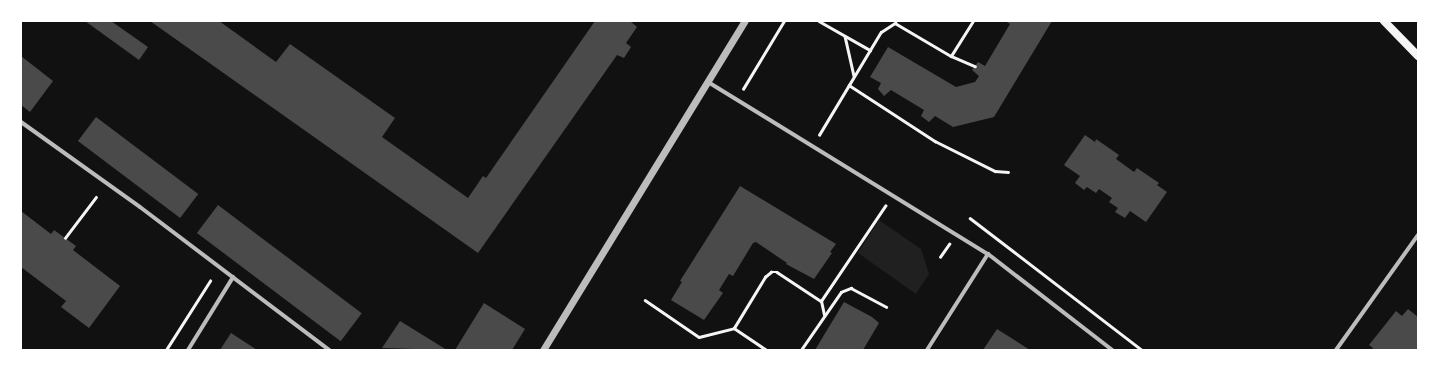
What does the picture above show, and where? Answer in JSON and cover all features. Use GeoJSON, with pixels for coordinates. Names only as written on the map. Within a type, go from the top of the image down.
{"type":"FeatureCollection","features":[{"type":"Feature","properties":{"kind":"main road"},"geometry":{"type":"LineString","coordinates":[[1384,21],[1418,56]]}},
{"type":"Feature","properties":{"kind":"street"},"geometry":{"type":"LineString","coordinates":[[543,350],[744,21]]}},
{"type":"Feature","properties":{"kind":"street"},"geometry":{"type":"LineString","coordinates":[[708,82],[807,145],[988,254],[1112,350]]}},
{"type":"Feature","properties":{"kind":"street"},"geometry":{"type":"LineString","coordinates":[[21,122],[329,350]]}},
{"type":"Feature","properties":{"kind":"street"},"geometry":{"type":"LineString","coordinates":[[1336,350],[1418,235]]}},
{"type":"Feature","properties":{"kind":"street"},"geometry":{"type":"LineString","coordinates":[[927,350],[988,254]]}},
{"type":"Feature","properties":{"kind":"street"},"geometry":{"type":"LineString","coordinates":[[188,350],[233,278]]}},
{"type":"Feature","properties":{"kind":"path"},"geometry":{"type":"LineString","coordinates":[[746,84],[784,21]]}},
{"type":"Feature","properties":{"kind":"path"},"geometry":{"type":"LineString","coordinates":[[819,21],[870,50]]}},
{"type":"Feature","properties":{"kind":"path"},"geometry":{"type":"LineString","coordinates":[[951,56],[973,21]]}},
{"type":"Feature","properties":{"kind":"path"},"geometry":{"type":"LineString","coordinates":[[807,145],[817,138],[881,32],[895,23],[951,56],[974,66]]}},
{"type":"Feature","properties":{"kind":"path"},"geometry":{"type":"LineString","coordinates":[[845,36],[854,76]]}},
{"type":"Feature","properties":{"kind":"path"},"geometry":{"type":"LineString","coordinates":[[849,86],[935,141],[995,171],[1008,172]]}},
{"type":"Feature","properties":{"kind":"path"},"geometry":{"type":"LineString","coordinates":[[65,238],[96,196]]}},
{"type":"Feature","properties":{"kind":"path"},"geometry":{"type":"LineString","coordinates":[[821,301],[885,206]]}},
{"type":"Feature","properties":{"kind":"path"},"geometry":{"type":"LineString","coordinates":[[970,218],[1142,350]]}},
{"type":"Feature","properties":{"kind":"path"},"geometry":{"type":"LineString","coordinates":[[940,257],[949,244]]}},
{"type":"Feature","properties":{"kind":"path"},"geometry":{"type":"LineString","coordinates":[[644,300],[699,337],[734,328],[765,277],[771,272],[777,272],[821,301],[824,315]]}},
{"type":"Feature","properties":{"kind":"path"},"geometry":{"type":"LineString","coordinates":[[166,350],[210,281]]}},
{"type":"Feature","properties":{"kind":"path"},"geometry":{"type":"LineString","coordinates":[[801,350],[835,298],[851,288],[886,307]]}},
{"type":"Feature","properties":{"kind":"path"},"geometry":{"type":"LineString","coordinates":[[734,328],[767,350]]}},
{"type":"Feature","properties":{"kind":"shaded area"},"geometry":{"type":"Polygon","coordinates":[[[879,220],[921,249],[929,274],[916,294],[858,253],[879,220]]]}},
{"type":"Feature","properties":{"kind":"building"},"geometry":{"type":"Polygon","coordinates":[[[85,21],[111,21],[148,47],[139,60],[85,21]]]}},
{"type":"Feature","properties":{"kind":"building"},"geometry":{"type":"Polygon","coordinates":[[[150,21],[219,21],[276,62],[290,44],[395,118],[382,137],[468,198],[483,176],[486,178],[595,21],[630,21],[637,27],[626,43],[631,47],[624,58],[617,55],[478,253],[150,21]]]}},
{"type":"Feature","properties":{"kind":"building"},"geometry":{"type":"Polygon","coordinates":[[[1005,21],[1052,21],[994,117],[953,127],[935,116],[929,122],[921,116],[924,110],[891,90],[884,96],[878,89],[881,83],[870,77],[888,47],[956,87],[975,82],[979,76],[972,70],[978,62],[985,66],[1010,24],[1005,21]]]}},
{"type":"Feature","properties":{"kind":"building"},"geometry":{"type":"Polygon","coordinates":[[[21,56],[53,81],[30,112],[21,105],[21,56]]]}},
{"type":"Feature","properties":{"kind":"building"},"geometry":{"type":"Polygon","coordinates":[[[96,117],[198,194],[180,218],[78,141],[96,117]]]}},
{"type":"Feature","properties":{"kind":"building"},"geometry":{"type":"Polygon","coordinates":[[[1085,135],[1095,142],[1096,139],[1119,155],[1116,159],[1134,172],[1137,168],[1159,183],[1157,185],[1167,192],[1146,222],[1130,211],[1125,218],[1115,212],[1118,208],[1109,202],[1112,198],[1099,189],[1096,193],[1087,187],[1084,190],[1075,183],[1080,176],[1064,165],[1085,135]]]}},
{"type":"Feature","properties":{"kind":"building"},"geometry":{"type":"Polygon","coordinates":[[[740,186],[836,244],[830,252],[832,253],[814,279],[786,264],[787,263],[756,242],[753,243],[733,276],[729,274],[719,290],[723,293],[704,320],[671,300],[682,282],[680,281],[740,186]]]}},
{"type":"Feature","properties":{"kind":"building"},"geometry":{"type":"Polygon","coordinates":[[[218,205],[362,313],[341,341],[197,233],[218,205]]]}},
{"type":"Feature","properties":{"kind":"building"},"geometry":{"type":"Polygon","coordinates":[[[21,211],[51,234],[54,230],[76,246],[73,250],[120,286],[89,328],[61,307],[66,301],[21,267],[21,211]]]}},
{"type":"Feature","properties":{"kind":"building"},"geometry":{"type":"Polygon","coordinates":[[[844,302],[872,317],[879,323],[863,350],[815,350],[844,302]]]}},
{"type":"Feature","properties":{"kind":"building"},"geometry":{"type":"Polygon","coordinates":[[[484,303],[525,329],[512,350],[455,350],[484,303]]]}},
{"type":"Feature","properties":{"kind":"building"},"geometry":{"type":"Polygon","coordinates":[[[1408,309],[1418,317],[1418,350],[1371,350],[1373,348],[1369,345],[1396,311],[1402,316],[1408,309]]]}},
{"type":"Feature","properties":{"kind":"building"},"geometry":{"type":"Polygon","coordinates":[[[400,321],[447,350],[382,348],[400,321]]]}},
{"type":"Feature","properties":{"kind":"building"},"geometry":{"type":"Polygon","coordinates":[[[997,329],[1030,350],[983,350],[997,329]]]}},
{"type":"Feature","properties":{"kind":"building"},"geometry":{"type":"Polygon","coordinates":[[[231,333],[257,350],[220,350],[231,333]]]}}]}
